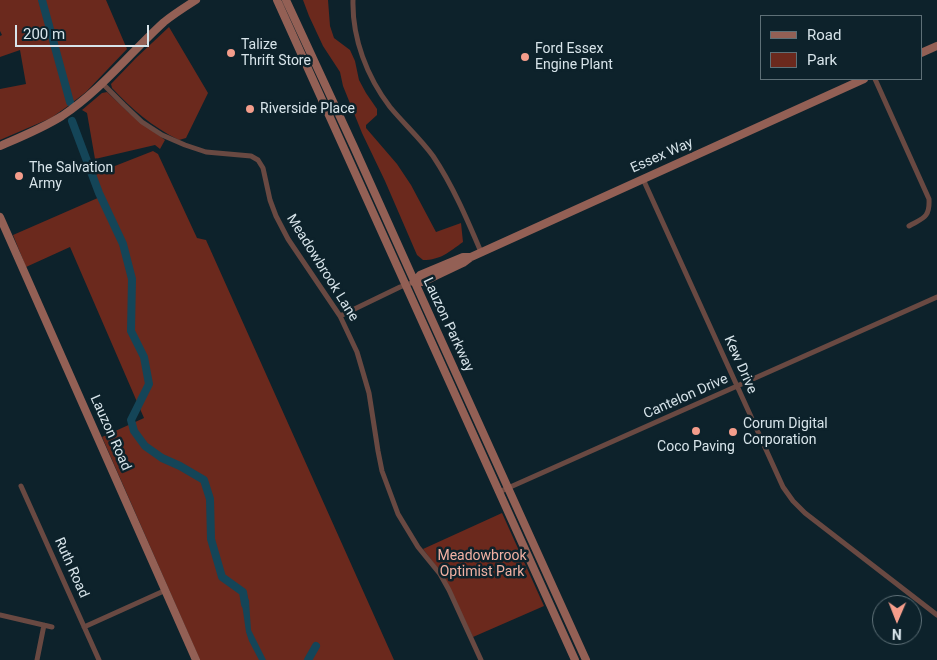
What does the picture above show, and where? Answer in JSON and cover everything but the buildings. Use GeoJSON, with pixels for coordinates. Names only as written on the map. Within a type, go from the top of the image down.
{"type":"FeatureCollection","features":[{"type":"Feature","properties":{"kind":"main road"},"geometry":{"type":"LineString","coordinates":[[0,146],[39,129],[62,116],[102,83],[166,21],[196,0]]}},
{"type":"Feature","properties":{"kind":"main road","name":"Lauzon Parkway"},"geometry":{"type":"LineString","coordinates":[[277,0],[574,660]]}},
{"type":"Feature","properties":{"kind":"main road","name":"Lauzon Parkway"},"geometry":{"type":"LineString","coordinates":[[286,0],[586,660]]}},
{"type":"Feature","properties":{"kind":"main road"},"geometry":{"type":"LineString","coordinates":[[922,53],[937,46]]}},
{"type":"Feature","properties":{"kind":"main road","name":"Essex Way"},"geometry":{"type":"LineString","coordinates":[[414,282],[423,282],[463,263],[481,252],[862,80]]}},
{"type":"Feature","properties":{"kind":"main road","name":"Lauzon Road"},"geometry":{"type":"LineString","coordinates":[[0,217],[196,660]]}},
{"type":"Feature","properties":{"kind":"street"},"geometry":{"type":"LineString","coordinates":[[354,0],[353,14],[363,60],[374,82],[391,107],[420,138],[433,156],[460,204],[481,252]]}},
{"type":"Feature","properties":{"kind":"street"},"geometry":{"type":"LineString","coordinates":[[875,80],[929,199],[930,210],[926,217],[908,226]]}},
{"type":"Feature","properties":{"kind":"street","name":"Meadowbrook Lane"},"geometry":{"type":"LineString","coordinates":[[102,83],[142,122],[162,134],[206,152],[251,156],[258,160],[273,208],[288,239],[340,316],[357,352],[365,377],[373,415],[379,458],[398,514],[414,542],[440,574],[481,660]]}},
{"type":"Feature","properties":{"kind":"street","name":"Kew Drive"},"geometry":{"type":"LineString","coordinates":[[643,179],[783,487],[805,514],[937,615]]}},
{"type":"Feature","properties":{"kind":"street","name":"Essex Way"},"geometry":{"type":"LineString","coordinates":[[340,316],[406,284],[414,282]]}},
{"type":"Feature","properties":{"kind":"street","name":"Cantelon Drive"},"geometry":{"type":"LineString","coordinates":[[499,492],[937,297]]}},
{"type":"Feature","properties":{"kind":"street","name":"Ruth Road"},"geometry":{"type":"LineString","coordinates":[[21,486],[99,660]]}},
{"type":"Feature","properties":{"kind":"street"},"geometry":{"type":"LineString","coordinates":[[84,626],[166,590]]}},
{"type":"Feature","properties":{"kind":"street"},"geometry":{"type":"LineString","coordinates":[[0,615],[52,626]]}},
{"type":"Feature","properties":{"kind":"street"},"geometry":{"type":"LineString","coordinates":[[37,660],[44,625]]}},
{"type":"Feature","properties":{"kind":"green space"},"geometry":{"type":"Polygon","coordinates":[[[0,0],[106,0],[127,49],[86,92],[68,106],[51,118],[0,140],[0,89],[26,84],[20,50],[0,57],[0,36],[2,35],[0,31],[0,0]]]}},
{"type":"Feature","properties":{"kind":"green space"},"geometry":{"type":"Polygon","coordinates":[[[303,0],[328,0],[330,26],[334,38],[350,50],[355,61],[359,80],[377,109],[377,115],[366,125],[366,128],[397,164],[411,185],[436,232],[461,223],[463,242],[444,255],[435,259],[423,260],[417,255],[362,133],[343,86],[340,72],[323,46],[303,0]]]}},
{"type":"Feature","properties":{"kind":"green space"},"geometry":{"type":"Polygon","coordinates":[[[169,27],[208,93],[186,138],[179,140],[143,117],[112,88],[111,84],[169,27]]]}},
{"type":"Feature","properties":{"kind":"green space"},"geometry":{"type":"Polygon","coordinates":[[[107,92],[128,112],[165,140],[160,149],[155,145],[95,159],[87,113],[82,110],[102,93],[107,92]]]}},
{"type":"Feature","properties":{"kind":"green space"},"geometry":{"type":"Polygon","coordinates":[[[153,151],[158,154],[197,238],[206,240],[394,660],[200,660],[102,437],[144,418],[70,247],[26,267],[13,235],[100,197],[92,175],[153,151]]]}},
{"type":"Feature","properties":{"kind":"green space","name":"Meadowbrook Optimist Park"},"geometry":{"type":"Polygon","coordinates":[[[502,513],[544,606],[473,637],[443,575],[423,549],[502,513]]]}},
{"type":"Feature","properties":{"kind":"water"},"geometry":{"type":"Polygon","coordinates":[[[247,595],[251,630],[266,660],[259,660],[246,632],[241,597],[247,595]]]}},
{"type":"Feature","properties":{"kind":"waterway"},"geometry":{"type":"LineString","coordinates":[[42,0],[70,102]]}},
{"type":"Feature","properties":{"kind":"waterway"},"geometry":{"type":"LineString","coordinates":[[72,121],[99,193],[123,244],[132,279],[131,331],[144,357],[149,384],[131,420],[134,431],[145,446],[162,458],[204,480],[210,499],[211,539],[222,577],[243,592],[245,604]]}},
{"type":"Feature","properties":{"kind":"waterway"},"geometry":{"type":"LineString","coordinates":[[308,660],[316,646]]}},
{"type":"Feature","properties":{"kind":"place","name":"Talize Thrift Store"},"geometry":{"type":"Point","coordinates":[231,53]}},
{"type":"Feature","properties":{"kind":"place","name":"Ford Essex Engine Plant"},"geometry":{"type":"Point","coordinates":[525,57]}},
{"type":"Feature","properties":{"kind":"place","name":"Riverside Place"},"geometry":{"type":"Point","coordinates":[250,109]}},
{"type":"Feature","properties":{"kind":"place","name":"The Salvation Army"},"geometry":{"type":"Point","coordinates":[19,176]}},
{"type":"Feature","properties":{"kind":"place","name":"Coco Paving"},"geometry":{"type":"Point","coordinates":[696,431]}},
{"type":"Feature","properties":{"kind":"place","name":"Corum Digital Corporation"},"geometry":{"type":"Point","coordinates":[733,432]}}]}
